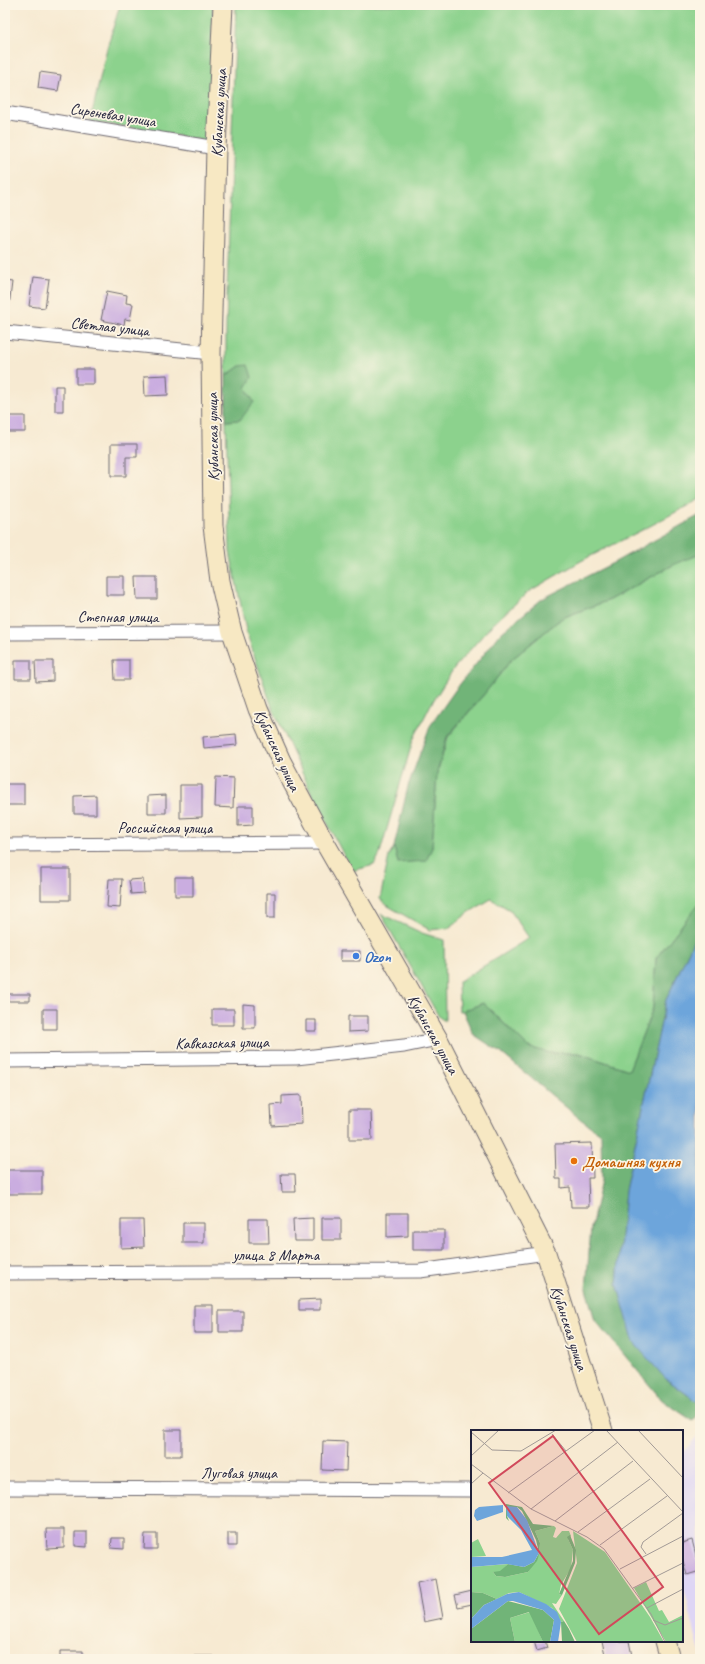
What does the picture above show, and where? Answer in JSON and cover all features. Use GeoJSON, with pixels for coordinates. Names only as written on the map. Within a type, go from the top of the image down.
{"type":"FeatureCollection","features":[{"type":"Feature","properties":{"kind":"main road","name":"Кубанская улица"},"geometry":{"type":"LineString","coordinates":[[223,5],[216,148],[210,353],[213,526],[220,581],[232,632],[258,709],[278,755],[324,843],[438,1039],[546,1253],[603,1430]]}},
{"type":"Feature","properties":{"kind":"main road"},"geometry":{"type":"LineString","coordinates":[[665,1642],[670,1659]]}},
{"type":"Feature","properties":{"kind":"street","name":"Сиреневая улица"},"geometry":{"type":"LineString","coordinates":[[5,113],[216,148]]}},
{"type":"Feature","properties":{"kind":"street","name":"Светлая улица"},"geometry":{"type":"LineString","coordinates":[[5,332],[210,353]]}},
{"type":"Feature","properties":{"kind":"street","name":"Степная улица"},"geometry":{"type":"LineString","coordinates":[[5,633],[232,632]]}},
{"type":"Feature","properties":{"kind":"street","name":"Российская улица"},"geometry":{"type":"LineString","coordinates":[[5,845],[324,843]]}},
{"type":"Feature","properties":{"kind":"street","name":"Кавказская улица"},"geometry":{"type":"LineString","coordinates":[[5,1061],[296,1058],[404,1046],[438,1039]]}},
{"type":"Feature","properties":{"kind":"street","name":"улица 8 Марта"},"geometry":{"type":"LineString","coordinates":[[5,1272],[420,1271],[546,1253]]}},
{"type":"Feature","properties":{"kind":"street","name":"Луговая улица"},"geometry":{"type":"LineString","coordinates":[[5,1488],[471,1490]]}},
{"type":"Feature","properties":{"kind":"shaded area"},"geometry":{"type":"Polygon","coordinates":[[[700,1433],[700,1653],[683,1584],[683,1453],[700,1433]]]}},
{"type":"Feature","properties":{"kind":"green space"},"geometry":{"type":"Polygon","coordinates":[[[120,5],[213,5],[210,142],[136,128],[90,122],[107,48],[120,5]]]}},
{"type":"Feature","properties":{"kind":"green space"},"geometry":{"type":"Polygon","coordinates":[[[236,5],[700,5],[700,499],[581,561],[528,592],[490,627],[454,668],[430,706],[413,740],[379,856],[374,865],[352,871],[311,792],[272,707],[247,635],[230,552],[226,421],[240,420],[246,388],[240,366],[226,376],[226,326],[236,5]]]}},
{"type":"Feature","properties":{"kind":"green space"},"geometry":{"type":"Polygon","coordinates":[[[248,365],[252,377],[246,388],[254,402],[240,420],[226,421],[226,376],[240,366],[248,365]]]}},
{"type":"Feature","properties":{"kind":"green space"},"geometry":{"type":"Polygon","coordinates":[[[700,515],[700,554],[675,564],[609,600],[562,618],[511,660],[447,737],[437,773],[432,848],[426,861],[398,863],[394,847],[408,786],[430,726],[456,689],[501,633],[542,599],[615,562],[700,515]]]}},
{"type":"Feature","properties":{"kind":"green space"},"geometry":{"type":"Polygon","coordinates":[[[700,554],[700,902],[656,958],[653,1008],[629,1070],[578,1053],[550,1053],[528,1047],[483,1003],[463,1011],[459,1011],[458,982],[529,938],[510,910],[491,899],[468,913],[449,928],[430,930],[388,906],[380,899],[389,856],[394,847],[398,863],[432,848],[437,773],[448,737],[511,660],[562,618],[609,600],[675,564],[700,554]]]}},
{"type":"Feature","properties":{"kind":"green space"},"geometry":{"type":"Polygon","coordinates":[[[700,902],[700,927],[666,1000],[625,1191],[617,1284],[665,1378],[700,1404],[700,1412],[693,1421],[662,1400],[595,1320],[586,1289],[591,1228],[602,1180],[601,1134],[579,1118],[500,1052],[473,1034],[463,1011],[483,1003],[528,1047],[550,1053],[578,1053],[629,1070],[653,1008],[656,958],[700,902]]]}},
{"type":"Feature","properties":{"kind":"green space"},"geometry":{"type":"Polygon","coordinates":[[[381,914],[422,933],[444,940],[445,1021],[439,1017],[381,914]]]}},
{"type":"Feature","properties":{"kind":"water"},"geometry":{"type":"Polygon","coordinates":[[[700,927],[700,1404],[665,1378],[634,1343],[617,1284],[625,1191],[666,1000],[700,927]]]}},
{"type":"Feature","properties":{"kind":"building"},"geometry":{"type":"Polygon","coordinates":[[[40,72],[61,75],[58,91],[38,88],[40,72]]]}},
{"type":"Feature","properties":{"kind":"building"},"geometry":{"type":"Polygon","coordinates":[[[33,277],[49,279],[45,308],[29,306],[33,277]]]}},
{"type":"Feature","properties":{"kind":"building"},"geometry":{"type":"Polygon","coordinates":[[[5,281],[12,282],[9,307],[5,307],[5,281]]]}},
{"type":"Feature","properties":{"kind":"building"},"geometry":{"type":"Polygon","coordinates":[[[107,291],[127,295],[126,303],[133,304],[130,320],[125,319],[124,325],[101,320],[107,291]]]}},
{"type":"Feature","properties":{"kind":"building"},"geometry":{"type":"Polygon","coordinates":[[[76,369],[94,369],[94,384],[76,384],[76,369]]]}},
{"type":"Feature","properties":{"kind":"building"},"geometry":{"type":"Polygon","coordinates":[[[167,375],[168,395],[145,396],[144,376],[167,375]]]}},
{"type":"Feature","properties":{"kind":"building"},"geometry":{"type":"Polygon","coordinates":[[[55,386],[63,386],[63,411],[55,411],[55,386]]]}},
{"type":"Feature","properties":{"kind":"building"},"geometry":{"type":"Polygon","coordinates":[[[5,416],[25,416],[25,432],[5,432],[5,416]]]}},
{"type":"Feature","properties":{"kind":"building"},"geometry":{"type":"Polygon","coordinates":[[[111,444],[137,444],[137,457],[126,457],[126,476],[111,476],[111,444]]]}},
{"type":"Feature","properties":{"kind":"building"},"geometry":{"type":"Polygon","coordinates":[[[106,576],[124,576],[124,595],[106,595],[106,576]]]}},
{"type":"Feature","properties":{"kind":"building"},"geometry":{"type":"Polygon","coordinates":[[[136,577],[157,577],[157,599],[137,599],[136,577]]]}},
{"type":"Feature","properties":{"kind":"building"},"geometry":{"type":"Polygon","coordinates":[[[15,660],[31,660],[31,679],[15,679],[15,660]]]}},
{"type":"Feature","properties":{"kind":"building"},"geometry":{"type":"Polygon","coordinates":[[[114,660],[129,660],[129,680],[115,680],[114,660]]]}},
{"type":"Feature","properties":{"kind":"building"},"geometry":{"type":"Polygon","coordinates":[[[35,661],[53,661],[53,681],[36,682],[35,661]]]}},
{"type":"Feature","properties":{"kind":"building"},"geometry":{"type":"Polygon","coordinates":[[[236,734],[237,745],[204,748],[203,737],[236,734]]]}},
{"type":"Feature","properties":{"kind":"building"},"geometry":{"type":"Polygon","coordinates":[[[216,777],[234,778],[233,808],[215,807],[216,777]]]}},
{"type":"Feature","properties":{"kind":"building"},"geometry":{"type":"Polygon","coordinates":[[[6,784],[24,784],[24,805],[6,805],[6,784]]]}},
{"type":"Feature","properties":{"kind":"building"},"geometry":{"type":"Polygon","coordinates":[[[180,785],[202,785],[202,817],[180,818],[180,785]]]}},
{"type":"Feature","properties":{"kind":"building"},"geometry":{"type":"Polygon","coordinates":[[[96,795],[96,814],[74,814],[74,796],[96,795]]]}},
{"type":"Feature","properties":{"kind":"building"},"geometry":{"type":"Polygon","coordinates":[[[166,795],[166,813],[148,813],[148,796],[166,795]]]}},
{"type":"Feature","properties":{"kind":"building"},"geometry":{"type":"Polygon","coordinates":[[[238,806],[253,806],[253,825],[238,826],[238,806]]]}},
{"type":"Feature","properties":{"kind":"building"},"geometry":{"type":"Polygon","coordinates":[[[41,869],[70,869],[70,900],[41,900],[41,869]]]}},
{"type":"Feature","properties":{"kind":"building"},"geometry":{"type":"Polygon","coordinates":[[[175,877],[193,877],[193,896],[175,896],[175,877]]]}},
{"type":"Feature","properties":{"kind":"building"},"geometry":{"type":"Polygon","coordinates":[[[109,879],[122,879],[120,908],[107,907],[109,879]]]}},
{"type":"Feature","properties":{"kind":"building"},"geometry":{"type":"Polygon","coordinates":[[[143,879],[144,893],[131,894],[129,880],[143,879]]]}},
{"type":"Feature","properties":{"kind":"building"},"geometry":{"type":"Polygon","coordinates":[[[267,893],[275,893],[275,918],[267,918],[267,893]]]}},
{"type":"Feature","properties":{"kind":"building"},"geometry":{"type":"Polygon","coordinates":[[[340,951],[360,951],[360,961],[340,961],[340,951]]]}},
{"type":"Feature","properties":{"kind":"building"},"geometry":{"type":"Polygon","coordinates":[[[5,994],[30,994],[30,1001],[5,1001],[5,994]]]}},
{"type":"Feature","properties":{"kind":"building"},"geometry":{"type":"Polygon","coordinates":[[[243,1004],[255,1005],[255,1028],[243,1028],[243,1004]]]}},
{"type":"Feature","properties":{"kind":"building"},"geometry":{"type":"Polygon","coordinates":[[[43,1009],[57,1009],[57,1029],[43,1029],[43,1009]]]}},
{"type":"Feature","properties":{"kind":"building"},"geometry":{"type":"Polygon","coordinates":[[[212,1009],[234,1009],[234,1025],[212,1025],[212,1009]]]}},
{"type":"Feature","properties":{"kind":"building"},"geometry":{"type":"Polygon","coordinates":[[[348,1016],[368,1016],[368,1031],[348,1032],[348,1016]]]}},
{"type":"Feature","properties":{"kind":"building"},"geometry":{"type":"Polygon","coordinates":[[[306,1020],[316,1020],[316,1031],[306,1031],[306,1020]]]}},
{"type":"Feature","properties":{"kind":"building"},"geometry":{"type":"Polygon","coordinates":[[[301,1095],[302,1124],[272,1126],[271,1105],[282,1104],[282,1096],[301,1095]]]}},
{"type":"Feature","properties":{"kind":"building"},"geometry":{"type":"Polygon","coordinates":[[[349,1110],[371,1110],[372,1140],[349,1140],[349,1110]]]}},
{"type":"Feature","properties":{"kind":"building","name":"Домашняя кухня"},"geometry":{"type":"Polygon","coordinates":[[[592,1143],[593,1178],[588,1178],[589,1207],[571,1207],[570,1187],[561,1188],[561,1179],[556,1179],[555,1144],[592,1143]]]}},
{"type":"Feature","properties":{"kind":"building"},"geometry":{"type":"Polygon","coordinates":[[[7,1170],[42,1170],[42,1194],[8,1194],[7,1170]]]}},
{"type":"Feature","properties":{"kind":"building"},"geometry":{"type":"Polygon","coordinates":[[[281,1174],[295,1174],[296,1192],[282,1192],[281,1174]]]}},
{"type":"Feature","properties":{"kind":"building"},"geometry":{"type":"Polygon","coordinates":[[[387,1213],[408,1213],[408,1236],[387,1237],[387,1213]]]}},
{"type":"Feature","properties":{"kind":"building"},"geometry":{"type":"Polygon","coordinates":[[[313,1218],[313,1241],[294,1241],[293,1219],[313,1218]]]}},
{"type":"Feature","properties":{"kind":"building"},"geometry":{"type":"Polygon","coordinates":[[[322,1218],[341,1218],[341,1240],[322,1240],[322,1218]]]}},
{"type":"Feature","properties":{"kind":"building"},"geometry":{"type":"Polygon","coordinates":[[[249,1219],[268,1219],[269,1243],[249,1243],[249,1219]]]}},
{"type":"Feature","properties":{"kind":"building"},"geometry":{"type":"Polygon","coordinates":[[[121,1220],[143,1220],[144,1247],[121,1248],[121,1220]]]}},
{"type":"Feature","properties":{"kind":"building"},"geometry":{"type":"Polygon","coordinates":[[[183,1223],[204,1223],[204,1243],[183,1243],[183,1223]]]}},
{"type":"Feature","properties":{"kind":"building"},"geometry":{"type":"Polygon","coordinates":[[[413,1230],[444,1230],[444,1250],[413,1250],[413,1230]]]}},
{"type":"Feature","properties":{"kind":"building"},"geometry":{"type":"Polygon","coordinates":[[[320,1299],[320,1310],[299,1310],[299,1300],[320,1299]]]}},
{"type":"Feature","properties":{"kind":"building"},"geometry":{"type":"Polygon","coordinates":[[[194,1305],[213,1305],[213,1333],[194,1333],[194,1305]]]}},
{"type":"Feature","properties":{"kind":"building"},"geometry":{"type":"Polygon","coordinates":[[[219,1311],[243,1311],[243,1332],[219,1332],[219,1311]]]}},
{"type":"Feature","properties":{"kind":"building"},"geometry":{"type":"Polygon","coordinates":[[[165,1430],[181,1430],[181,1456],[165,1456],[165,1430]]]}},
{"type":"Feature","properties":{"kind":"building"},"geometry":{"type":"Polygon","coordinates":[[[323,1441],[347,1442],[346,1471],[322,1470],[323,1441]]]}},
{"type":"Feature","properties":{"kind":"building"},"geometry":{"type":"Polygon","coordinates":[[[46,1529],[64,1529],[64,1548],[47,1549],[46,1529]]]}},
{"type":"Feature","properties":{"kind":"building"},"geometry":{"type":"Polygon","coordinates":[[[75,1532],[87,1532],[87,1547],[75,1546],[75,1532]]]}},
{"type":"Feature","properties":{"kind":"building"},"geometry":{"type":"Polygon","coordinates":[[[228,1533],[236,1533],[236,1546],[228,1546],[228,1533]]]}},
{"type":"Feature","properties":{"kind":"building"},"geometry":{"type":"Polygon","coordinates":[[[145,1534],[157,1534],[157,1549],[144,1549],[145,1534]]]}},
{"type":"Feature","properties":{"kind":"building"},"geometry":{"type":"Polygon","coordinates":[[[112,1538],[124,1538],[124,1549],[111,1548],[112,1538]]]}},
{"type":"Feature","properties":{"kind":"building"},"geometry":{"type":"Polygon","coordinates":[[[692,1540],[700,1571],[687,1575],[683,1561],[683,1543],[692,1540]]]}},
{"type":"Feature","properties":{"kind":"building"},"geometry":{"type":"Polygon","coordinates":[[[436,1579],[443,1618],[424,1622],[417,1583],[436,1579]]]}},
{"type":"Feature","properties":{"kind":"building"},"geometry":{"type":"Polygon","coordinates":[[[471,1591],[471,1604],[458,1607],[455,1595],[471,1591]]]}},
{"type":"Feature","properties":{"kind":"building"},"geometry":{"type":"Polygon","coordinates":[[[534,1642],[545,1642],[547,1648],[537,1651],[534,1642]]]}},
{"type":"Feature","properties":{"kind":"building"},"geometry":{"type":"Polygon","coordinates":[[[602,1642],[629,1642],[632,1656],[618,1659],[606,1659],[602,1642]]]}},
{"type":"Feature","properties":{"kind":"building"},"geometry":{"type":"Polygon","coordinates":[[[60,1651],[83,1651],[83,1659],[60,1659],[60,1651]]]}},
{"type":"Feature","properties":{"kind":"building"},"geometry":{"type":"Polygon","coordinates":[[[194,1656],[214,1656],[214,1659],[194,1659],[194,1656]]]}},
{"type":"Feature","properties":{"kind":"building"},"geometry":{"type":"Polygon","coordinates":[[[159,1657],[182,1657],[182,1659],[159,1659],[159,1657]]]}},
{"type":"Feature","properties":{"kind":"place","name":"Ozon"},"geometry":{"type":"Point","coordinates":[356,956]}},
{"type":"Feature","properties":{"kind":"place","name":"Домашняя кухня"},"geometry":{"type":"Point","coordinates":[574,1161]}}]}
